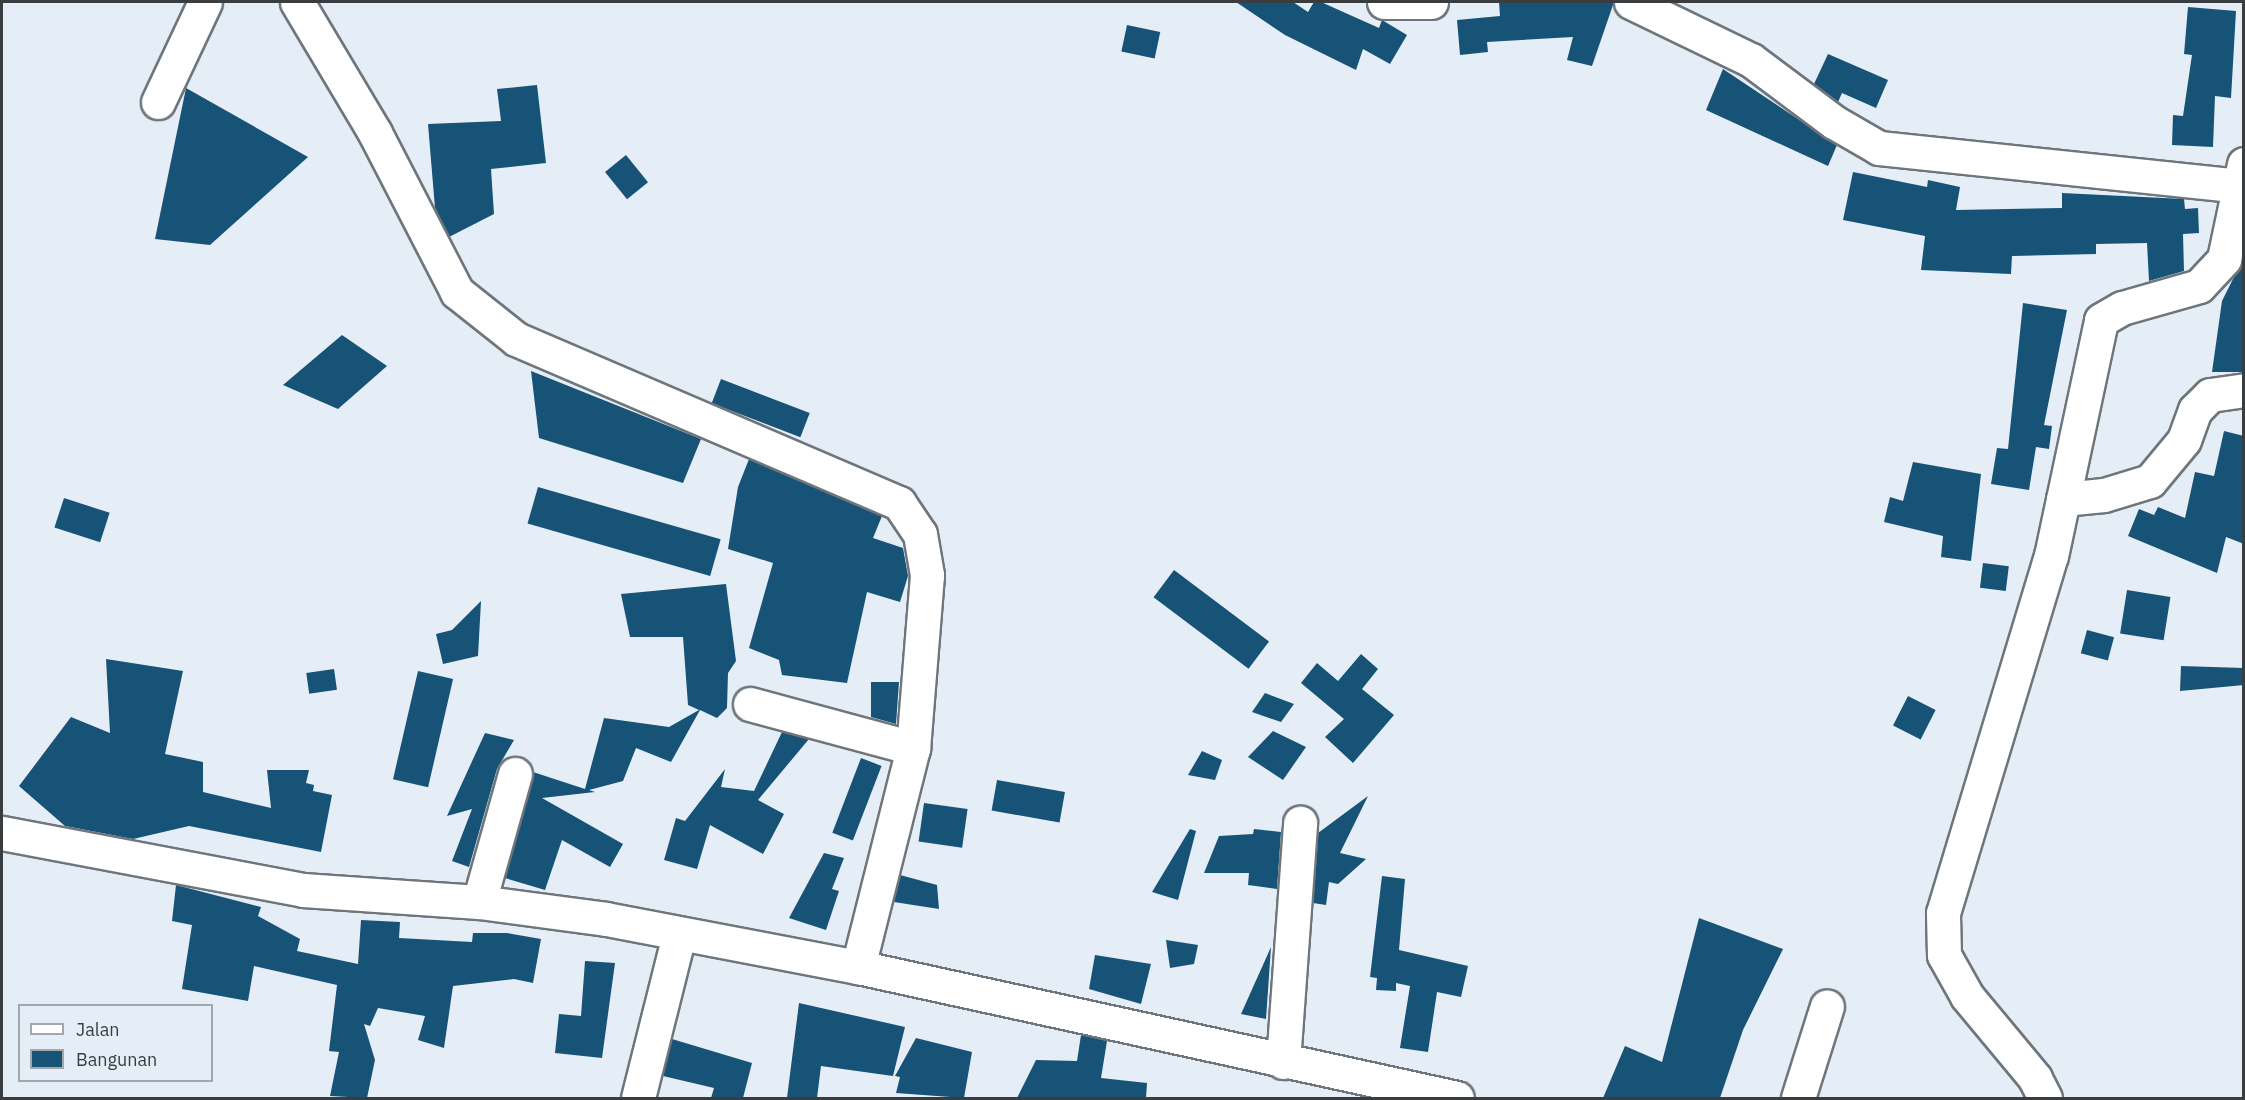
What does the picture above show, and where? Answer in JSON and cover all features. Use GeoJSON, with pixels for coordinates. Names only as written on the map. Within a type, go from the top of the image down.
{"type":"FeatureCollection","features":[{"type":"Feature","properties":{"kind":"street"},"geometry":{"type":"LineString","coordinates":[[158,102],[205,2]]}},
{"type":"Feature","properties":{"kind":"street"},"geometry":{"type":"LineString","coordinates":[[297,2],[375,133],[457,292],[516,339],[899,503],[920,534],[927,574],[913,748],[858,967]]}},
{"type":"Feature","properties":{"kind":"street"},"geometry":{"type":"LineString","coordinates":[[1384,2],[1431,2]]}},
{"type":"Feature","properties":{"kind":"street"},"geometry":{"type":"LineString","coordinates":[[1631,2],[1751,60],[1834,122],[1879,148],[2242,175],[2224,259],[2199,286],[2122,308],[2101,320],[2063,499],[2020,664],[1942,913],[1950,965],[2045,1098]]}},
{"type":"Feature","properties":{"kind":"street"},"geometry":{"type":"LineString","coordinates":[[2063,499],[2104,495],[2150,480],[2184,440],[2195,410],[2210,395],[2244,390]]}},
{"type":"Feature","properties":{"kind":"street"},"geometry":{"type":"LineString","coordinates":[[750,704],[913,748]]}},
{"type":"Feature","properties":{"kind":"street"},"geometry":{"type":"LineString","coordinates":[[479,902],[515,774]]}},
{"type":"Feature","properties":{"kind":"street"},"geometry":{"type":"LineString","coordinates":[[1283,1062],[1300,823]]}},
{"type":"Feature","properties":{"kind":"street"},"geometry":{"type":"LineString","coordinates":[[2,833],[303,890],[479,902],[858,967],[1283,1062],[1457,1098]]}},
{"type":"Feature","properties":{"kind":"street"},"geometry":{"type":"LineString","coordinates":[[638,1098],[679,935]]}},
{"type":"Feature","properties":{"kind":"street"},"geometry":{"type":"LineString","coordinates":[[1798,1098],[1827,1006]]}},
{"type":"Feature","properties":{"kind":"building"},"geometry":{"type":"Polygon","coordinates":[[[1236,2],[1293,2],[1308,12],[1314,2],[1321,2],[1379,28],[1382,20],[1407,35],[1390,64],[1363,49],[1356,70],[1285,35],[1236,2]]]}},
{"type":"Feature","properties":{"kind":"building"},"geometry":{"type":"Polygon","coordinates":[[[1499,2],[1613,2],[1613,5],[1592,66],[1567,60],[1573,37],[1487,42],[1488,52],[1460,55],[1457,20],[1500,16],[1499,2]]]}},
{"type":"Feature","properties":{"kind":"building"},"geometry":{"type":"Polygon","coordinates":[[[2188,7],[2236,11],[2231,98],[2215,96],[2213,147],[2172,145],[2173,115],[2183,116],[2192,55],[2184,54],[2188,7]]]}},
{"type":"Feature","properties":{"kind":"building"},"geometry":{"type":"Polygon","coordinates":[[[1127,25],[1160,32],[1155,58],[1121,51],[1127,25]]]}},
{"type":"Feature","properties":{"kind":"building"},"geometry":{"type":"Polygon","coordinates":[[[1828,54],[1888,80],[1876,108],[1842,93],[1838,102],[1814,84],[1828,54]]]}},
{"type":"Feature","properties":{"kind":"building"},"geometry":{"type":"Polygon","coordinates":[[[1723,69],[1837,145],[1828,166],[1706,110],[1723,69]]]}},
{"type":"Feature","properties":{"kind":"building"},"geometry":{"type":"Polygon","coordinates":[[[537,85],[546,163],[491,169],[494,214],[449,237],[435,208],[428,124],[501,121],[497,89],[537,85]]]}},
{"type":"Feature","properties":{"kind":"building"},"geometry":{"type":"Polygon","coordinates":[[[186,88],[308,157],[210,245],[155,239],[186,88]]]}},
{"type":"Feature","properties":{"kind":"building"},"geometry":{"type":"Polygon","coordinates":[[[626,155],[648,182],[627,199],[605,172],[626,155]]]}},
{"type":"Feature","properties":{"kind":"building"},"geometry":{"type":"Polygon","coordinates":[[[1853,172],[1927,187],[1928,180],[1960,187],[1956,210],[2062,208],[2062,193],[2184,199],[2185,209],[2198,208],[2199,233],[2183,234],[2184,271],[2149,281],[2147,243],[2096,244],[2096,254],[2012,256],[2011,274],[1921,270],[1925,236],[1843,220],[1853,172]]]}},
{"type":"Feature","properties":{"kind":"building"},"geometry":{"type":"Polygon","coordinates":[[[2244,257],[2244,372],[2212,372],[2222,301],[2244,257]]]}},
{"type":"Feature","properties":{"kind":"building"},"geometry":{"type":"Polygon","coordinates":[[[2023,303],[2067,310],[2044,425],[2052,426],[2049,449],[2036,447],[2029,490],[1991,484],[1997,448],[2008,449],[2023,303]]]}},
{"type":"Feature","properties":{"kind":"building"},"geometry":{"type":"Polygon","coordinates":[[[342,335],[387,366],[338,409],[283,385],[342,335]]]}},
{"type":"Feature","properties":{"kind":"building"},"geometry":{"type":"Polygon","coordinates":[[[531,371],[701,439],[683,483],[539,438],[531,371]]]}},
{"type":"Feature","properties":{"kind":"building"},"geometry":{"type":"Polygon","coordinates":[[[721,379],[810,413],[800,437],[712,403],[721,379]]]}},
{"type":"Feature","properties":{"kind":"building"},"geometry":{"type":"Polygon","coordinates":[[[2224,431],[2244,436],[2244,544],[2226,537],[2217,573],[2128,536],[2139,509],[2154,515],[2158,507],[2185,518],[2195,472],[2214,476],[2224,431]]]}},
{"type":"Feature","properties":{"kind":"building"},"geometry":{"type":"Polygon","coordinates":[[[749,459],[882,516],[873,538],[903,548],[908,576],[900,602],[867,592],[847,683],[782,675],[779,660],[749,648],[773,563],[728,549],[738,487],[749,459]]]}},
{"type":"Feature","properties":{"kind":"building"},"geometry":{"type":"Polygon","coordinates":[[[1913,462],[1981,474],[1971,561],[1941,557],[1943,536],[1884,522],[1890,497],[1903,501],[1913,462]]]}},
{"type":"Feature","properties":{"kind":"building"},"geometry":{"type":"Polygon","coordinates":[[[538,487],[721,539],[710,576],[528,524],[538,487]]]}},
{"type":"Feature","properties":{"kind":"building"},"geometry":{"type":"Polygon","coordinates":[[[64,498],[110,513],[100,542],[54,527],[64,498]]]}},
{"type":"Feature","properties":{"kind":"building"},"geometry":{"type":"Polygon","coordinates":[[[1983,563],[2009,566],[2006,591],[1980,588],[1983,563]]]}},
{"type":"Feature","properties":{"kind":"building"},"geometry":{"type":"Polygon","coordinates":[[[1174,570],[1269,642],[1249,669],[1154,597],[1174,570]]]}},
{"type":"Feature","properties":{"kind":"building"},"geometry":{"type":"Polygon","coordinates":[[[726,584],[736,661],[728,673],[727,708],[717,718],[700,710],[671,762],[636,748],[623,781],[589,790],[595,792],[542,798],[623,844],[610,867],[562,840],[545,890],[505,878],[533,772],[585,789],[604,718],[669,727],[699,710],[688,705],[683,637],[630,637],[621,594],[726,584]]]}},
{"type":"Feature","properties":{"kind":"building"},"geometry":{"type":"Polygon","coordinates":[[[2127,590],[2170,597],[2164,640],[2120,633],[2127,590]]]}},
{"type":"Feature","properties":{"kind":"building"},"geometry":{"type":"Polygon","coordinates":[[[481,601],[478,656],[443,664],[436,634],[452,630],[481,601]]]}},
{"type":"Feature","properties":{"kind":"building"},"geometry":{"type":"Polygon","coordinates":[[[2087,630],[2114,637],[2108,660],[2081,653],[2087,630]]]}},
{"type":"Feature","properties":{"kind":"building"},"geometry":{"type":"Polygon","coordinates":[[[1361,654],[1378,669],[1362,689],[1394,715],[1353,763],[1325,737],[1344,719],[1301,683],[1317,663],[1338,681],[1361,654]]]}},
{"type":"Feature","properties":{"kind":"building"},"geometry":{"type":"Polygon","coordinates":[[[106,659],[183,671],[165,754],[203,762],[203,792],[271,808],[267,770],[309,770],[306,783],[314,785],[313,791],[332,795],[321,852],[189,826],[133,839],[65,826],[19,786],[71,717],[110,733],[106,659]]]}},
{"type":"Feature","properties":{"kind":"building"},"geometry":{"type":"Polygon","coordinates":[[[2181,666],[2244,668],[2244,685],[2180,691],[2181,666]]]}},
{"type":"Feature","properties":{"kind":"building"},"geometry":{"type":"Polygon","coordinates":[[[334,669],[337,690],[309,694],[306,673],[334,669]]]}},
{"type":"Feature","properties":{"kind":"building"},"geometry":{"type":"Polygon","coordinates":[[[418,671],[453,679],[428,787],[393,779],[418,671]]]}},
{"type":"Feature","properties":{"kind":"building"},"geometry":{"type":"Polygon","coordinates":[[[871,682],[899,682],[896,724],[871,717],[871,682]]]}},
{"type":"Feature","properties":{"kind":"building"},"geometry":{"type":"Polygon","coordinates":[[[1265,693],[1294,704],[1281,722],[1252,712],[1265,693]]]}},
{"type":"Feature","properties":{"kind":"building"},"geometry":{"type":"Polygon","coordinates":[[[1908,696],[1936,710],[1921,739],[1893,725],[1908,696]]]}},
{"type":"Feature","properties":{"kind":"building"},"geometry":{"type":"Polygon","coordinates":[[[1273,731],[1306,747],[1283,780],[1248,757],[1273,731]]]}},
{"type":"Feature","properties":{"kind":"building"},"geometry":{"type":"Polygon","coordinates":[[[782,732],[809,739],[758,800],[784,814],[763,854],[710,825],[697,869],[664,860],[676,818],[685,821],[725,769],[721,787],[754,791],[782,732]]]}},
{"type":"Feature","properties":{"kind":"building"},"geometry":{"type":"Polygon","coordinates":[[[485,733],[514,740],[497,769],[469,867],[452,861],[472,809],[447,816],[485,733]]]}},
{"type":"Feature","properties":{"kind":"building"},"geometry":{"type":"Polygon","coordinates":[[[1202,751],[1222,760],[1215,780],[1188,775],[1202,751]]]}},
{"type":"Feature","properties":{"kind":"building"},"geometry":{"type":"Polygon","coordinates":[[[861,758],[882,766],[853,841],[832,833],[861,758]]]}},
{"type":"Feature","properties":{"kind":"building"},"geometry":{"type":"Polygon","coordinates":[[[997,780],[1065,792],[1060,823],[992,811],[997,780]]]}},
{"type":"Feature","properties":{"kind":"building"},"geometry":{"type":"Polygon","coordinates":[[[1368,796],[1340,853],[1366,859],[1338,884],[1329,882],[1326,905],[1313,903],[1318,833],[1368,796]]]}},
{"type":"Feature","properties":{"kind":"building"},"geometry":{"type":"Polygon","coordinates":[[[924,803],[968,809],[962,848],[919,842],[924,803]]]}},
{"type":"Feature","properties":{"kind":"building"},"geometry":{"type":"Polygon","coordinates":[[[1190,829],[1196,831],[1178,900],[1152,892],[1190,829]]]}},
{"type":"Feature","properties":{"kind":"building"},"geometry":{"type":"Polygon","coordinates":[[[1254,829],[1281,832],[1277,889],[1248,885],[1249,873],[1204,873],[1219,836],[1253,834],[1254,829]]]}},
{"type":"Feature","properties":{"kind":"building"},"geometry":{"type":"Polygon","coordinates":[[[824,853],[844,858],[832,889],[839,891],[826,930],[789,918],[824,853]]]}},
{"type":"Feature","properties":{"kind":"building"},"geometry":{"type":"Polygon","coordinates":[[[900,875],[937,885],[939,909],[894,902],[900,875]]]}},
{"type":"Feature","properties":{"kind":"building"},"geometry":{"type":"Polygon","coordinates":[[[1382,876],[1405,879],[1399,950],[1468,966],[1461,997],[1437,992],[1428,1052],[1400,1048],[1410,986],[1396,983],[1396,991],[1376,990],[1377,978],[1370,977],[1382,876]]]}},
{"type":"Feature","properties":{"kind":"building"},"geometry":{"type":"Polygon","coordinates":[[[176,885],[261,907],[258,916],[300,939],[297,951],[358,964],[361,920],[400,922],[399,938],[472,942],[473,933],[507,933],[541,939],[533,983],[514,979],[453,986],[444,1048],[418,1040],[425,1016],[378,1008],[370,1026],[364,1024],[375,1060],[367,1098],[330,1096],[339,1052],[329,1051],[337,985],[254,966],[248,1001],[182,989],[192,925],[172,921],[176,885]]]}},
{"type":"Feature","properties":{"kind":"building"},"geometry":{"type":"Polygon","coordinates":[[[1699,918],[1783,949],[1743,1030],[1720,1098],[1603,1098],[1625,1046],[1662,1062],[1699,918]]]}},
{"type":"Feature","properties":{"kind":"building"},"geometry":{"type":"Polygon","coordinates":[[[1166,940],[1198,945],[1194,964],[1170,968],[1166,940]]]}},
{"type":"Feature","properties":{"kind":"building"},"geometry":{"type":"Polygon","coordinates":[[[1271,947],[1266,1019],[1241,1014],[1271,947]]]}},
{"type":"Feature","properties":{"kind":"building"},"geometry":{"type":"Polygon","coordinates":[[[1095,955],[1151,964],[1141,1004],[1089,989],[1095,955]]]}},
{"type":"Feature","properties":{"kind":"building"},"geometry":{"type":"Polygon","coordinates":[[[585,961],[615,963],[602,1058],[555,1053],[559,1014],[581,1016],[585,961]]]}},
{"type":"Feature","properties":{"kind":"building"},"geometry":{"type":"Polygon","coordinates":[[[799,1003],[905,1027],[893,1076],[821,1066],[817,1098],[787,1098],[799,1003]]]}},
{"type":"Feature","properties":{"kind":"building"},"geometry":{"type":"Polygon","coordinates":[[[1081,1035],[1107,1041],[1101,1078],[1147,1083],[1146,1098],[1017,1098],[1036,1060],[1077,1061],[1081,1035]]]}},
{"type":"Feature","properties":{"kind":"building"},"geometry":{"type":"Polygon","coordinates":[[[916,1038],[972,1052],[964,1098],[896,1093],[900,1077],[895,1076],[916,1038]]]}},
{"type":"Feature","properties":{"kind":"building"},"geometry":{"type":"Polygon","coordinates":[[[672,1039],[752,1063],[743,1098],[711,1098],[714,1088],[663,1076],[672,1039]]]}}]}
